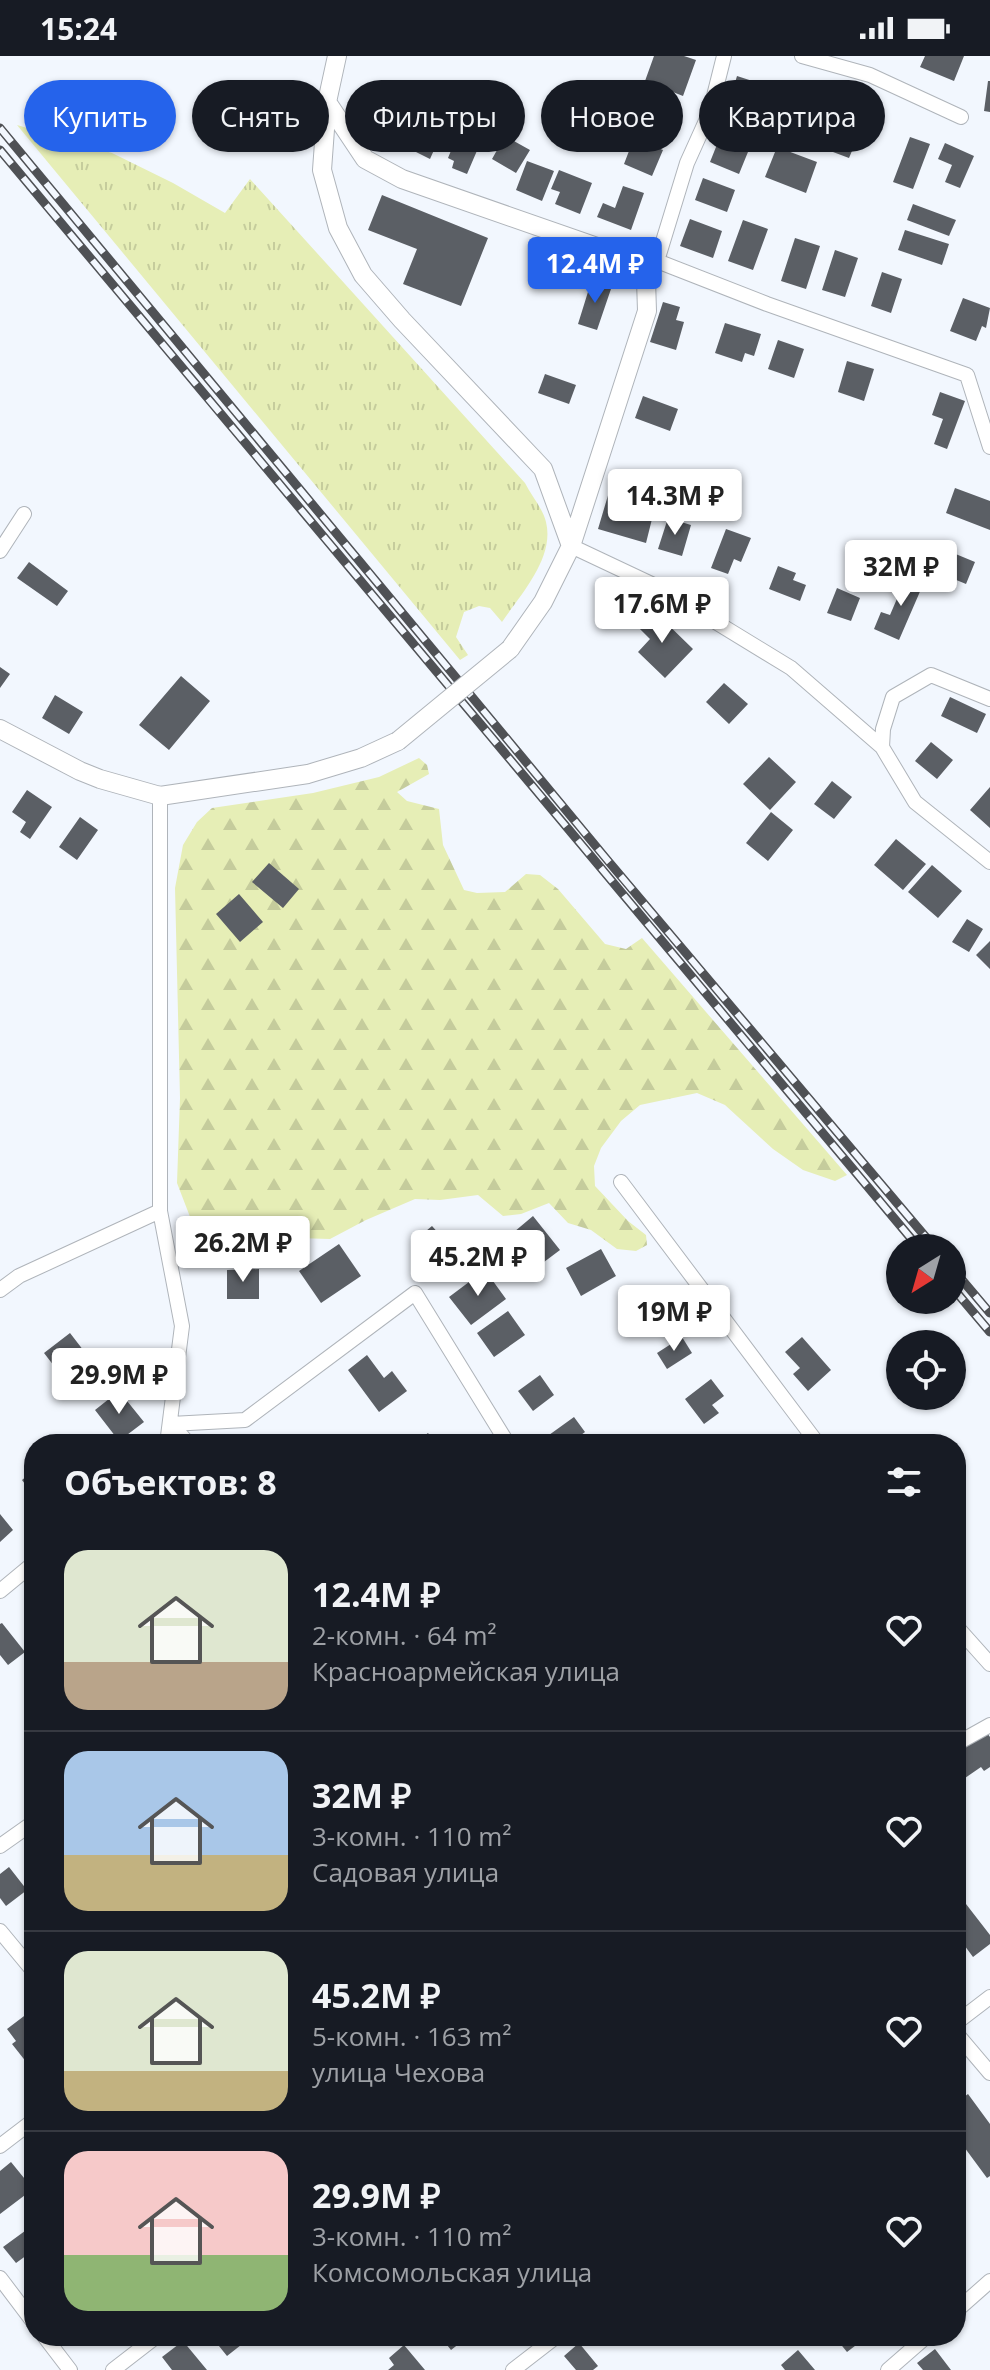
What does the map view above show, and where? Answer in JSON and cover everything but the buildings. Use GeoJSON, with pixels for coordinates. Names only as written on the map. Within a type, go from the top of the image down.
{"type":"FeatureCollection","features":[{"type":"Feature","properties":{"kind":"street"},"geometry":{"type":"LineString","coordinates":[[329,93],[337,56]]}},
{"type":"Feature","properties":{"kind":"street"},"geometry":{"type":"LineString","coordinates":[[0,729],[100,779],[160,796],[308,774],[361,758],[398,741],[510,649],[543,602],[571,546],[647,311],[646,280],[657,261],[687,163],[710,112],[724,56]]}},
{"type":"Feature","properties":{"kind":"street"},"geometry":{"type":"LineString","coordinates":[[802,56],[870,75],[961,117]]}},
{"type":"Feature","properties":{"kind":"street"},"geometry":{"type":"LineString","coordinates":[[329,105],[365,159],[402,179],[617,254],[646,280]]}},
{"type":"Feature","properties":{"kind":"street"},"geometry":{"type":"LineString","coordinates":[[323,152],[322,170],[338,228],[363,275],[543,469],[571,546],[660,588],[791,668],[882,747],[915,802],[990,862]]}},
{"type":"Feature","properties":{"kind":"street"},"geometry":{"type":"LineString","coordinates":[[657,261],[967,375],[990,447]]}},
{"type":"Feature","properties":{"kind":"street"},"geometry":{"type":"LineString","coordinates":[[0,551],[24,514]]}},
{"type":"Feature","properties":{"kind":"street"},"geometry":{"type":"LineString","coordinates":[[882,747],[883,729],[893,697],[931,675],[990,699]]}},
{"type":"Feature","properties":{"kind":"street"},"geometry":{"type":"LineString","coordinates":[[160,796],[160,1211],[182,1326],[169,1434]]}},
{"type":"Feature","properties":{"kind":"street"},"geometry":{"type":"LineString","coordinates":[[621,1182],[810,1434]]}},
{"type":"Feature","properties":{"kind":"street"},"geometry":{"type":"LineString","coordinates":[[0,1290],[19,1276],[160,1211]]}},
{"type":"Feature","properties":{"kind":"street"},"geometry":{"type":"LineString","coordinates":[[171,1424],[245,1420],[415,1293],[502,1434]]}},
{"type":"Feature","properties":{"kind":"street"},"geometry":{"type":"LineString","coordinates":[[171,1424],[180,1434]]}},
{"type":"Feature","properties":{"kind":"street"},"geometry":{"type":"LineString","coordinates":[[0,1591],[24,1571]]}},
{"type":"Feature","properties":{"kind":"street"},"geometry":{"type":"LineString","coordinates":[[966,1637],[990,1664]]}},
{"type":"Feature","properties":{"kind":"street"},"geometry":{"type":"LineString","coordinates":[[966,1738],[990,1725]]}},
{"type":"Feature","properties":{"kind":"street"},"geometry":{"type":"LineString","coordinates":[[0,1846],[24,1829]]}},
{"type":"Feature","properties":{"kind":"street"},"geometry":{"type":"LineString","coordinates":[[0,1931],[24,1960]]}},
{"type":"Feature","properties":{"kind":"street"},"geometry":{"type":"LineString","coordinates":[[966,2015],[990,1997]]}},
{"type":"Feature","properties":{"kind":"street"},"geometry":{"type":"LineString","coordinates":[[966,2045],[990,2073]]}},
{"type":"Feature","properties":{"kind":"street"},"geometry":{"type":"LineString","coordinates":[[0,2146],[24,2128]]}},
{"type":"Feature","properties":{"kind":"street"},"geometry":{"type":"LineString","coordinates":[[0,2278],[24,2310]]}},
{"type":"Feature","properties":{"kind":"street"},"geometry":{"type":"LineString","coordinates":[[966,2302],[990,2281]]}},
{"type":"Feature","properties":{"kind":"street"},"geometry":{"type":"LineString","coordinates":[[52,2346],[70,2370]]}},
{"type":"Feature","properties":{"kind":"street"},"geometry":{"type":"LineString","coordinates":[[113,2370],[144,2346]]}},
{"type":"Feature","properties":{"kind":"street"},"geometry":{"type":"LineString","coordinates":[[513,2370],[544,2346]]}},
{"type":"Feature","properties":{"kind":"street"},"geometry":{"type":"LineString","coordinates":[[888,2370],[916,2346]]}},
{"type":"Feature","properties":{"kind":"green space"},"geometry":{"type":"Polygon","coordinates":[[[39,152],[112,153],[225,213],[250,179],[525,483],[546,522],[547,536],[541,562],[502,622],[490,608],[479,606],[464,612],[456,637],[468,655],[460,660],[39,152]]]}},
{"type":"Feature","properties":{"kind":"green space"},"geometry":{"type":"Polygon","coordinates":[[[419,758],[427,765],[429,774],[397,792],[407,801],[439,809],[443,845],[464,890],[505,892],[526,874],[540,875],[558,889],[605,944],[626,949],[642,938],[847,1175],[835,1181],[803,1170],[773,1149],[725,1105],[697,1093],[640,1105],[621,1121],[601,1148],[594,1166],[595,1186],[646,1235],[647,1245],[636,1251],[617,1249],[591,1230],[568,1223],[549,1203],[521,1214],[503,1216],[478,1195],[440,1200],[415,1199],[330,1239],[261,1237],[192,1222],[177,1183],[180,1098],[175,888],[183,845],[197,822],[212,808],[313,793],[379,777],[419,758]]]}},
{"type":"Feature","properties":{"kind":"railway"},"geometry":{"type":"LineString","coordinates":[[0,128],[609,862],[923,1234]]}},
{"type":"Feature","properties":{"kind":"railway"},"geometry":{"type":"LineString","coordinates":[[0,150],[907,1234]]}},
{"type":"Feature","properties":{"kind":"railway"},"geometry":{"type":"LineString","coordinates":[[966,1285],[990,1313]]}},
{"type":"Feature","properties":{"kind":"railway"},"geometry":{"type":"LineString","coordinates":[[966,1304],[990,1332]]}}]}
